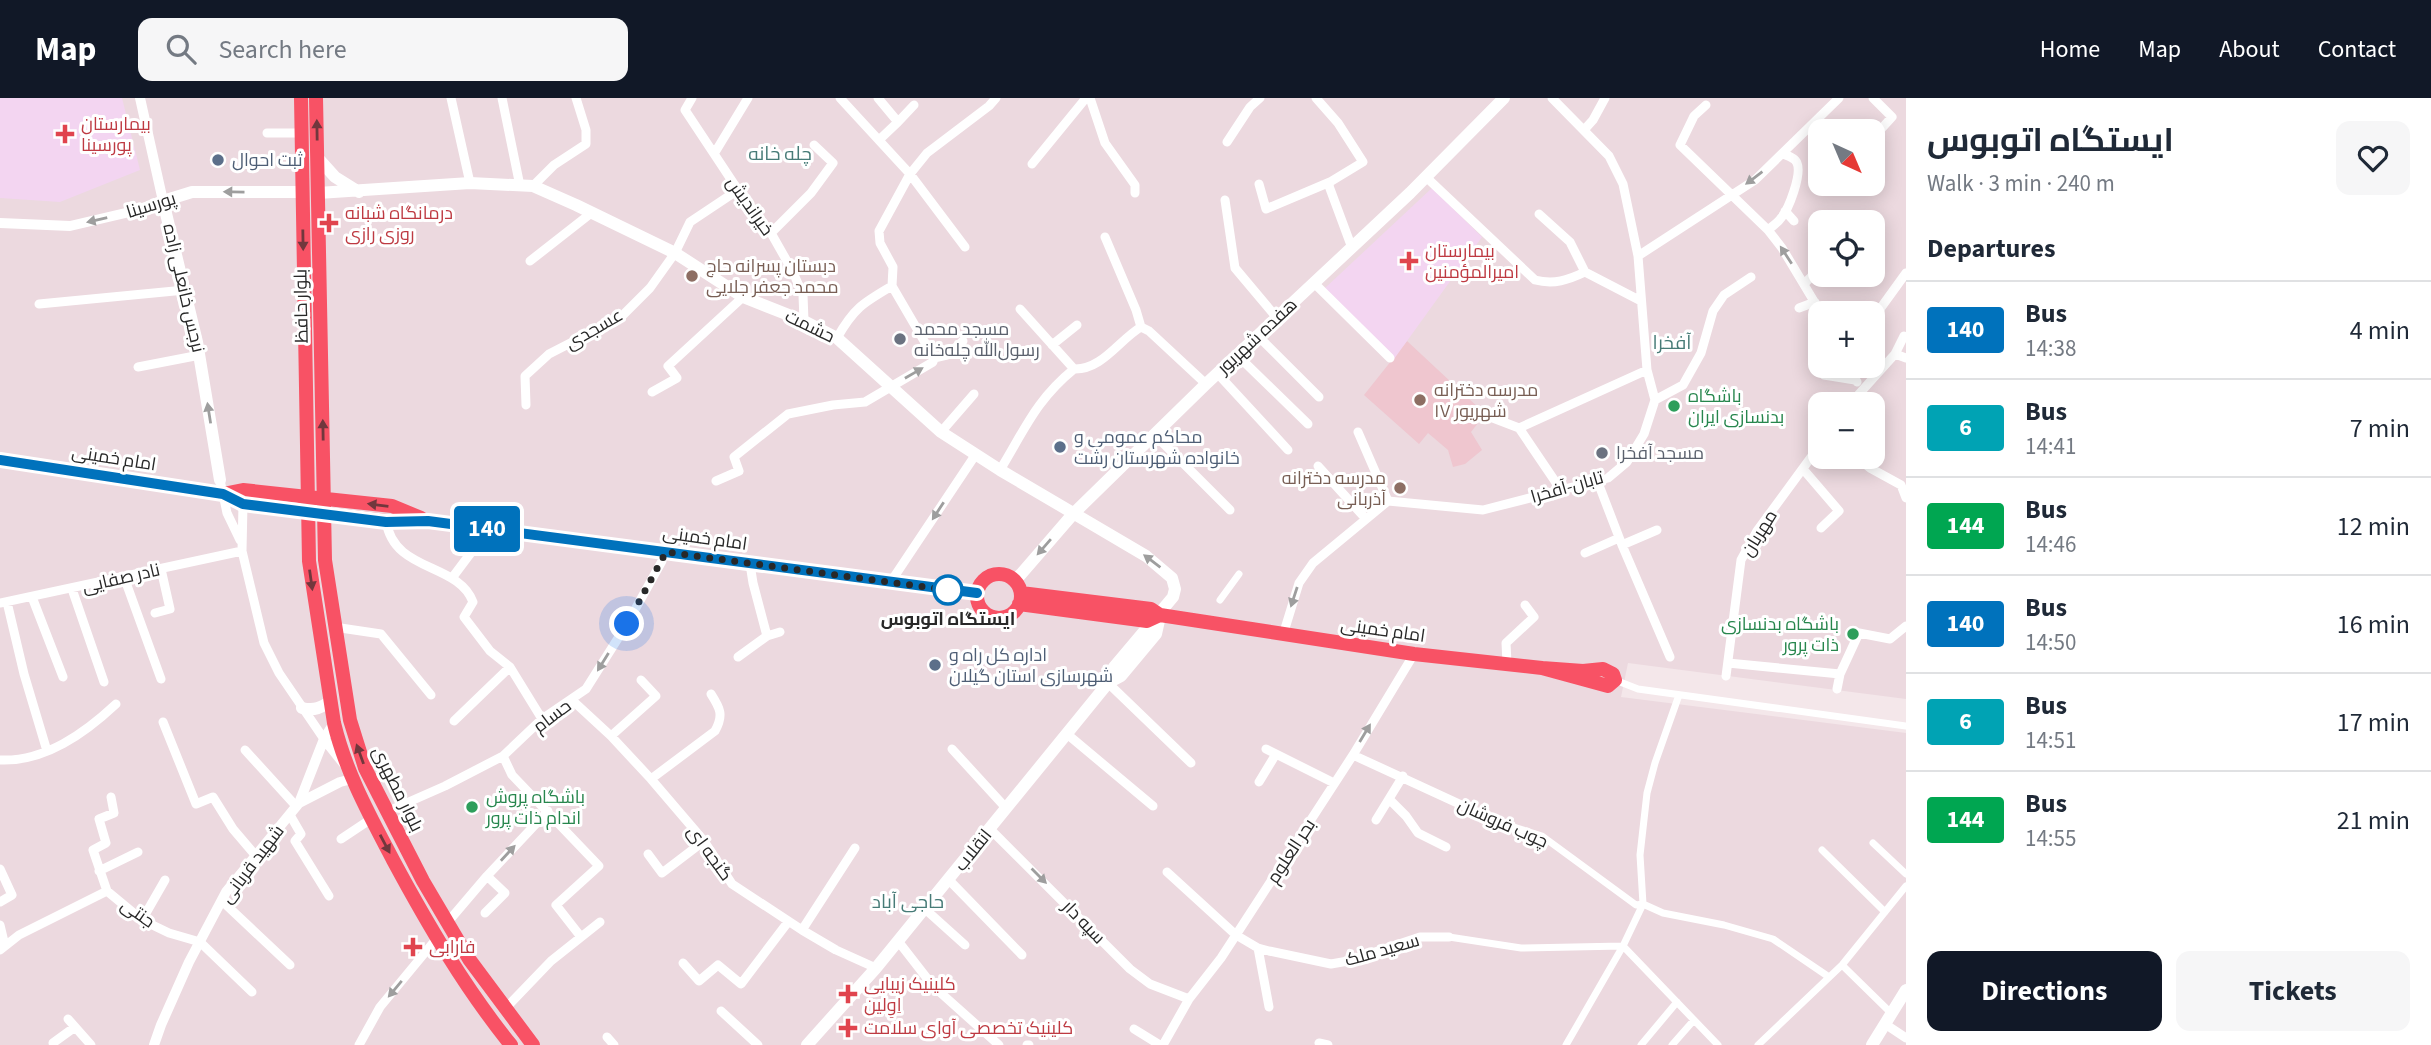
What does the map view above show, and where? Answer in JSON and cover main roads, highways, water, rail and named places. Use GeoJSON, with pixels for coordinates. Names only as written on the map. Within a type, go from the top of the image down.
{"type":"FeatureCollection","features":[{"type":"Feature","properties":{"kind":"main road","name":"بلوار حافظ"},"geometry":{"type":"LineString","coordinates":[[301,98],[307,512]]}},
{"type":"Feature","properties":{"kind":"main road","name":"بلوار حافظ"},"geometry":{"type":"LineString","coordinates":[[316,98],[325,506]]}},
{"type":"Feature","properties":{"kind":"main road","name":"هفده شهریور"},"geometry":{"type":"LineString","coordinates":[[1019,592],[1073,514],[1217,373],[1426,177],[1504,98]]}},
{"type":"Feature","properties":{"kind":"main road"},"geometry":{"type":"LineString","coordinates":[[317,157],[335,177],[359,192]]}},
{"type":"Feature","properties":{"kind":"main road","name":"حشمت"},"geometry":{"type":"LineString","coordinates":[[318,193],[470,183],[526,186],[675,253],[743,297],[804,321],[837,338],[941,432],[1146,556],[1172,578],[1175,589],[1173,597],[1160,615]]}},
{"type":"Feature","properties":{"kind":"main road","name":"پورسینا"},"geometry":{"type":"LineString","coordinates":[[163,201],[192,191],[302,192]]}},
{"type":"Feature","properties":{"kind":"main road"},"geometry":{"type":"LineString","coordinates":[[302,192],[318,193]]}},
{"type":"Feature","properties":{"kind":"main road","name":"نرجس خانعلی زاده"},"geometry":{"type":"LineString","coordinates":[[163,201],[200,355],[221,487]]}},
{"type":"Feature","properties":{"kind":"main road","name":"امام خمینی"},"geometry":{"type":"LineString","coordinates":[[0,460],[307,497],[325,506],[386,522],[428,521],[478,527],[664,556],[977,593]]}},
{"type":"Feature","properties":{"kind":"main road","name":"امام خمینی"},"geometry":{"type":"LineString","coordinates":[[221,487],[243,504],[307,512],[325,506],[392,506],[428,521]]}},
{"type":"Feature","properties":{"kind":"main road"},"geometry":{"type":"LineString","coordinates":[[1055,503],[1065,515],[1063,526]]}},
{"type":"Feature","properties":{"kind":"main road","name":"بلوار مطهری"},"geometry":{"type":"LineString","coordinates":[[325,506],[325,560],[334,627],[356,744],[386,811],[447,923],[469,959],[533,1045]]}},
{"type":"Feature","properties":{"kind":"main road","name":"بلوار مطهری"},"geometry":{"type":"LineString","coordinates":[[307,512],[309,561],[318,630],[340,749],[371,819],[437,938],[511,1045]]}},
{"type":"Feature","properties":{"kind":"main road"},"geometry":{"type":"LineString","coordinates":[[996,574],[1010,576],[1019,592],[1011,614],[997,618],[984,612],[977,600],[977,593],[983,580],[996,574]]}},
{"type":"Feature","properties":{"kind":"main road","name":"امام خمینی"},"geometry":{"type":"LineString","coordinates":[[1019,592],[1147,621],[1160,615],[1413,654],[1542,668],[1606,670],[1613,674],[1615,680],[1608,686],[1600,685],[1582,677],[1542,668]]}},
{"type":"Feature","properties":{"kind":"main road","name":"انقلاب"},"geometry":{"type":"LineString","coordinates":[[807,1045],[876,968],[1108,683],[1121,676],[1156,634],[1160,615]]}},
{"type":"Feature","properties":{"kind":"main road"},"geometry":{"type":"LineString","coordinates":[[318,630],[334,627]]}},
{"type":"Feature","properties":{"kind":"main road"},"geometry":{"type":"LineString","coordinates":[[302,708],[313,710],[331,700]]}},
{"type":"Feature","properties":{"kind":"main road"},"geometry":{"type":"LineString","coordinates":[[437,938],[447,923]]}},
{"type":"Feature","properties":{"kind":"main road"},"geometry":{"type":"LineString","coordinates":[[1872,1045],[1906,990]]}},
{"type":"Feature","properties":{"kind":"place","name":"بیمارستان پورسینا"},"geometry":{"type":"Point","coordinates":[65,134]}},
{"type":"Feature","properties":{"kind":"place","name":"ثبت احوال"},"geometry":{"type":"Point","coordinates":[218,160]}},
{"type":"Feature","properties":{"kind":"place","name":"درمانگاه شبانه روزی رازی"},"geometry":{"type":"Point","coordinates":[329,223]}},
{"type":"Feature","properties":{"kind":"place","name":"بیمارستان امیرالمؤمنین"},"geometry":{"type":"Point","coordinates":[1409,261]}},
{"type":"Feature","properties":{"kind":"place","name":"دبستان پسرانه حاج محمد جعفر جلایی"},"geometry":{"type":"Point","coordinates":[692,276]}},
{"type":"Feature","properties":{"kind":"place","name":"مسجد محمد رسول‌‌الله چله‌خانه"},"geometry":{"type":"Point","coordinates":[900,339]}},
{"type":"Feature","properties":{"kind":"place","name":"مدرسه دخترانه ۱۷ شهریور"},"geometry":{"type":"Point","coordinates":[1420,400]}},
{"type":"Feature","properties":{"kind":"place","name":"باشگاه بدنسازی ایران"},"geometry":{"type":"Point","coordinates":[1674,406]}},
{"type":"Feature","properties":{"kind":"place","name":"محاکم عمومی و خانواده شهرستان رشت"},"geometry":{"type":"Point","coordinates":[1060,447]}},
{"type":"Feature","properties":{"kind":"place","name":"مسجد آفخرا"},"geometry":{"type":"Point","coordinates":[1602,453]}},
{"type":"Feature","properties":{"kind":"place","name":"مدرسه دخترانه آذربانی"},"geometry":{"type":"Point","coordinates":[1400,488]}},
{"type":"Feature","properties":{"kind":"place","name":"ایستگاه اتوبوس"},"geometry":{"type":"Point","coordinates":[948,590]}},
{"type":"Feature","properties":{"kind":"place","name":"باشگاه بدنسازی ذات پرور"},"geometry":{"type":"Point","coordinates":[1853,634]}},
{"type":"Feature","properties":{"kind":"place","name":"اداره کل راه و شهرسازی استان گیلان"},"geometry":{"type":"Point","coordinates":[935,665]}},
{"type":"Feature","properties":{"kind":"place","name":"باشگاه پروش اندام ذات پرور"},"geometry":{"type":"Point","coordinates":[472,807]}},
{"type":"Feature","properties":{"kind":"place","name":"فارابی"},"geometry":{"type":"Point","coordinates":[413,947]}},
{"type":"Feature","properties":{"kind":"place","name":"کلینیک زیبایی اِوِلین"},"geometry":{"type":"Point","coordinates":[848,994]}},
{"type":"Feature","properties":{"kind":"place","name":"کلینیک تخصصی آوای سلامت"},"geometry":{"type":"Point","coordinates":[848,1028]}},
{"type":"Feature","properties":{"kind":"district","name":"چله خانه"},"geometry":{"type":"Point","coordinates":[780,153]}},
{"type":"Feature","properties":{"kind":"district","name":"آفخرا"},"geometry":{"type":"Point","coordinates":[1672,342]}},
{"type":"Feature","properties":{"kind":"district","name":"حاجی آباد"},"geometry":{"type":"Point","coordinates":[908,901]}}]}
